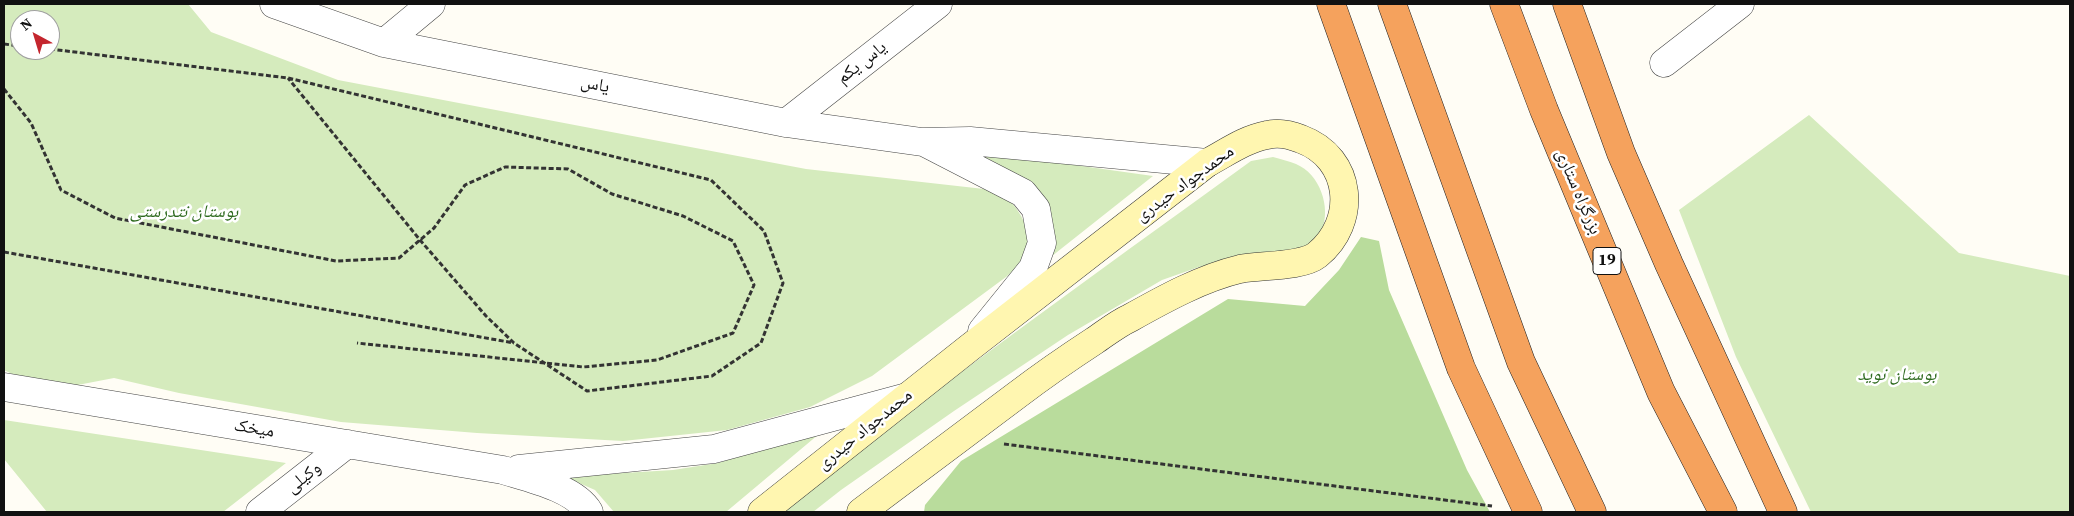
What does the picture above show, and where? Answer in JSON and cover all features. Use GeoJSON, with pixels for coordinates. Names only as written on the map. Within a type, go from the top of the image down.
{"type":"FeatureCollection","features":[{"type":"Feature","properties":{"kind":"highway"},"geometry":{"type":"LineString","coordinates":[[1331,4],[1461,368],[1528,512]]}},
{"type":"Feature","properties":{"kind":"highway"},"geometry":{"type":"LineString","coordinates":[[1392,4],[1521,362],[1592,512]]}},
{"type":"Feature","properties":{"kind":"highway","name":"بزرگراه ستاری"},"geometry":{"type":"LineString","coordinates":[[1504,4],[1544,110],[1661,392],[1723,512]]}},
{"type":"Feature","properties":{"kind":"highway"},"geometry":{"type":"LineString","coordinates":[[1567,4],[1621,153],[1669,264],[1783,512]]}},
{"type":"Feature","properties":{"kind":"street","name":"یاس"},"geometry":{"type":"LineString","coordinates":[[274,4],[384,43],[786,123],[922,142]]}},
{"type":"Feature","properties":{"kind":"street"},"geometry":{"type":"LineString","coordinates":[[384,43],[431,4]]}},
{"type":"Feature","properties":{"kind":"street","name":"یاس یکم"},"geometry":{"type":"LineString","coordinates":[[786,123],[938,4]]}},
{"type":"Feature","properties":{"kind":"street"},"geometry":{"type":"LineString","coordinates":[[1664,63],[1740,4]]}},
{"type":"Feature","properties":{"kind":"street","name":"محمدجواد حیدری"},"geometry":{"type":"LineString","coordinates":[[762,512],[1207,163],[1247,141],[1268,134],[1291,135],[1312,143],[1329,158],[1341,177],[1345,199],[1342,221],[1331,241],[1314,257],[1281,265],[1241,269],[1194,286],[1128,318],[1050,370],[959,438],[888,503],[861,512]]}},
{"type":"Feature","properties":{"kind":"street"},"geometry":{"type":"LineString","coordinates":[[922,142],[970,140],[1207,163]]}},
{"type":"Feature","properties":{"kind":"street"},"geometry":{"type":"LineString","coordinates":[[922,142],[1023,193],[1036,209],[1042,242],[1032,268],[969,348]]}},
{"type":"Feature","properties":{"kind":"street","name":"میخک"},"geometry":{"type":"LineString","coordinates":[[4,387],[504,470]]}},
{"type":"Feature","properties":{"kind":"street"},"geometry":{"type":"LineString","coordinates":[[504,470],[714,449],[907,397]]}},
{"type":"Feature","properties":{"kind":"street","name":"وکیلی"},"geometry":{"type":"LineString","coordinates":[[260,512],[347,444]]}},
{"type":"Feature","properties":{"kind":"street"},"geometry":{"type":"LineString","coordinates":[[504,470],[553,484],[586,506],[589,512]]}},
{"type":"Feature","properties":{"kind":"path"},"geometry":{"type":"LineString","coordinates":[[60,50],[288,78],[711,180],[764,231],[782,283],[761,343],[712,376],[587,391],[514,343],[486,316],[420,240],[288,78]]}},
{"type":"Feature","properties":{"kind":"path"},"geometry":{"type":"LineString","coordinates":[[4,89],[31,123],[61,190],[115,218],[336,261],[399,258],[434,228],[465,185],[505,167],[568,169],[612,194],[683,216],[733,241],[754,285],[733,333],[657,360],[583,367],[357,344]]}},
{"type":"Feature","properties":{"kind":"path"},"geometry":{"type":"LineString","coordinates":[[4,252],[514,343]]}},
{"type":"Feature","properties":{"kind":"path"},"geometry":{"type":"LineString","coordinates":[[959,438],[1528,512]]}},
{"type":"Feature","properties":{"kind":"green space","name":"بوستان نتدرستی"},"geometry":{"type":"Polygon","coordinates":[[[4,4],[188,4],[211,32],[338,80],[806,169],[984,189],[1001,195],[1010,201],[1021,216],[1028,235],[1028,253],[1020,265],[872,376],[810,407],[727,430],[623,441],[477,433],[341,422],[179,393],[114,378],[62,388],[28,382],[4,370],[4,4]]]}},
{"type":"Feature","properties":{"kind":"green space","name":"بوستان نوید"},"geometry":{"type":"Polygon","coordinates":[[[1809,115],[1959,253],[2070,276],[2070,512],[1811,512],[1736,357],[1679,210],[1809,115]]]}},
{"type":"Feature","properties":{"kind":"green space"},"geometry":{"type":"Polygon","coordinates":[[[974,151],[1153,176],[1052,256],[1054,235],[1035,185],[974,151]]]}},
{"type":"Feature","properties":{"kind":"green space"},"geometry":{"type":"Polygon","coordinates":[[[1273,157],[1293,163],[1304,169],[1317,183],[1321,192],[1325,211],[1322,230],[1308,249],[1199,267],[1162,280],[1068,335],[954,411],[841,490],[813,512],[778,512],[953,378],[1251,161],[1273,157]]]}},
{"type":"Feature","properties":{"kind":"green space"},"geometry":{"type":"Polygon","coordinates":[[[1361,237],[1379,241],[1389,290],[1467,470],[1490,512],[924,512],[925,505],[961,461],[1228,299],[1305,306],[1339,270],[1361,237]]]}},
{"type":"Feature","properties":{"kind":"green space"},"geometry":{"type":"Polygon","coordinates":[[[4,420],[286,463],[223,512],[47,512],[4,459],[4,420]]]}},
{"type":"Feature","properties":{"kind":"green space"},"geometry":{"type":"Polygon","coordinates":[[[825,429],[726,512],[614,512],[595,490],[556,473],[607,474],[673,470],[718,463],[825,429]]]}}]}
